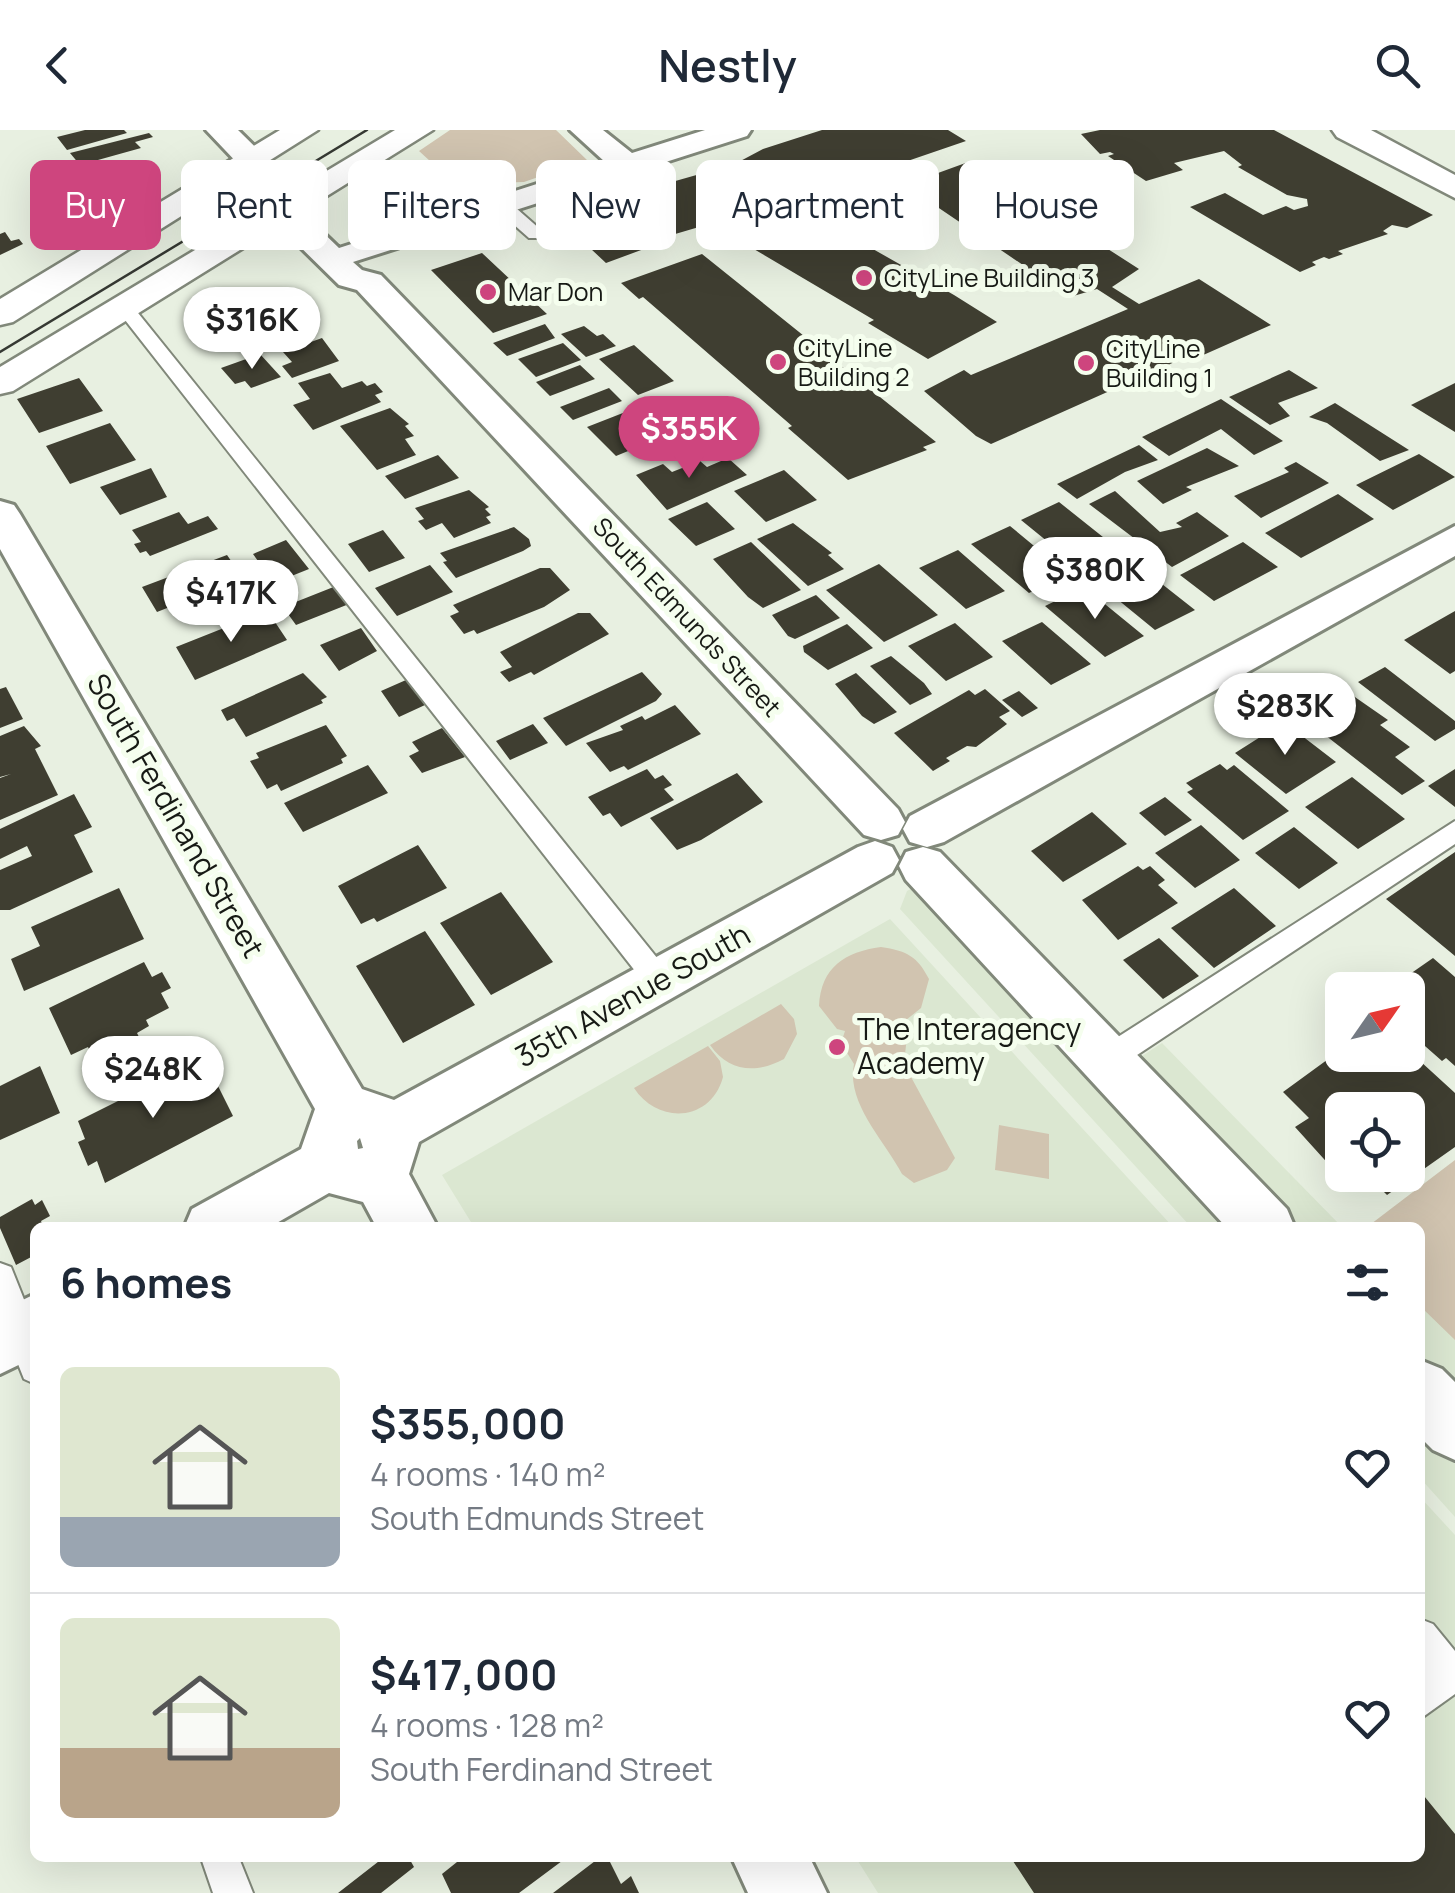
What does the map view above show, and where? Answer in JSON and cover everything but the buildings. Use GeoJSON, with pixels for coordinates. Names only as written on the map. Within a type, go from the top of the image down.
{"type":"FeatureCollection","features":[{"type":"Feature","properties":{"kind":"main road"},"geometry":{"type":"LineString","coordinates":[[252,160],[302,130]]}},
{"type":"Feature","properties":{"kind":"main road"},"geometry":{"type":"LineString","coordinates":[[328,185],[417,130]]}},
{"type":"Feature","properties":{"kind":"main road"},"geometry":{"type":"LineString","coordinates":[[1348,130],[1455,188]]}},
{"type":"Feature","properties":{"kind":"main road"},"geometry":{"type":"LineString","coordinates":[[0,314],[181,203]]}},
{"type":"Feature","properties":{"kind":"main road"},"geometry":{"type":"LineString","coordinates":[[0,383],[220,250]]}},
{"type":"Feature","properties":{"kind":"street","name":"South Edmunds Street"},"geometry":{"type":"LineString","coordinates":[[221,130],[252,160]]}},
{"type":"Feature","properties":{"kind":"street"},"geometry":{"type":"LineString","coordinates":[[585,130],[622,160]]}},
{"type":"Feature","properties":{"kind":"street"},"geometry":{"type":"LineString","coordinates":[[643,160],[736,130]]}},
{"type":"Feature","properties":{"kind":"street","name":"South Edmunds Street"},"geometry":{"type":"LineString","coordinates":[[322,250],[352,278],[360,267],[1260,1222]]}},
{"type":"Feature","properties":{"kind":"street"},"geometry":{"type":"LineString","coordinates":[[360,267],[399,250]]}},
{"type":"Feature","properties":{"kind":"street","name":"South Ferdinand Street"},"geometry":{"type":"LineString","coordinates":[[0,514],[406,1222]]}},
{"type":"Feature","properties":{"kind":"street","name":"35th Avenue South"},"geometry":{"type":"LineString","coordinates":[[224,1222],[1455,539]]}},
{"type":"Feature","properties":{"kind":"street"},"geometry":{"type":"LineString","coordinates":[[1425,1396],[1455,1428]]}},
{"type":"Feature","properties":{"kind":"street"},"geometry":{"type":"LineString","coordinates":[[771,1862],[789,1893]]}},
{"type":"Feature","properties":{"kind":"lane"},"geometry":{"type":"LineString","coordinates":[[516,217],[535,234]]}},
{"type":"Feature","properties":{"kind":"lane"},"geometry":{"type":"LineString","coordinates":[[124,307],[660,982]]}},
{"type":"Feature","properties":{"kind":"lane"},"geometry":{"type":"LineString","coordinates":[[1106,1060],[1455,831]]}},
{"type":"Feature","properties":{"kind":"lane"},"geometry":{"type":"LineString","coordinates":[[1425,1642],[1453,1671],[1425,1696]]}},
{"type":"Feature","properties":{"kind":"lane"},"geometry":{"type":"LineString","coordinates":[[221,1862],[233,1893]]}},
{"type":"Feature","properties":{"kind":"shaded area"},"geometry":{"type":"Polygon","coordinates":[[[450,130],[556,130],[587,160],[536,160],[536,178],[516,182],[516,160],[429,160],[419,151],[450,130]]]}},
{"type":"Feature","properties":{"kind":"shaded area"},"geometry":{"type":"Polygon","coordinates":[[[934,876],[1119,1071],[1162,1043],[1337,1222],[1186,1222],[900,909],[907,891],[934,876]]]}},
{"type":"Feature","properties":{"kind":"shaded area","name":"The Interagency Academy"},"geometry":{"type":"Polygon","coordinates":[[[890,919],[1168,1222],[471,1222],[442,1175],[890,919]]]}},
{"type":"Feature","properties":{"kind":"shaded area"},"geometry":{"type":"Polygon","coordinates":[[[881,947],[910,956],[929,979],[921,1008],[901,1024],[907,1036],[904,1064],[955,1158],[947,1170],[914,1183],[902,1174],[868,1121],[856,1093],[854,1064],[841,1043],[845,1031],[837,1029],[819,1006],[824,981],[837,964],[856,953],[881,947]]]}},
{"type":"Feature","properties":{"kind":"shaded area"},"geometry":{"type":"Polygon","coordinates":[[[781,1004],[794,1019],[797,1034],[784,1059],[763,1067],[744,1068],[726,1061],[710,1045],[781,1004]]]}},
{"type":"Feature","properties":{"kind":"shaded area"},"geometry":{"type":"Polygon","coordinates":[[[708,1046],[720,1061],[723,1077],[717,1092],[696,1110],[670,1113],[644,1100],[634,1088],[708,1046]]]}},
{"type":"Feature","properties":{"kind":"shaded area"},"geometry":{"type":"Polygon","coordinates":[[[999,1125],[1049,1134],[1049,1179],[995,1170],[999,1125]]]}},
{"type":"Feature","properties":{"kind":"shaded area"},"geometry":{"type":"Polygon","coordinates":[[[1455,1160],[1455,1340],[1425,1311],[1425,1222],[1374,1222],[1413,1192],[1425,1192],[1425,1183],[1455,1160]]]}},
{"type":"Feature","properties":{"kind":"shaded area"},"geometry":{"type":"Polygon","coordinates":[[[1455,1262],[1455,1517],[1425,1484],[1425,1286],[1455,1262]]]}},
{"type":"Feature","properties":{"kind":"shaded area"},"geometry":{"type":"Polygon","coordinates":[[[1425,1502],[1455,1535],[1455,1893],[878,1893],[859,1862],[1425,1862],[1425,1502]]]}},
{"type":"Feature","properties":{"kind":"tram line"},"geometry":{"type":"LineString","coordinates":[[0,352],[367,130]]}},
{"type":"Feature","properties":{"kind":"place","name":"CityLine Building 3"},"geometry":{"type":"Point","coordinates":[864,278]}},
{"type":"Feature","properties":{"kind":"place","name":"Mar Don"},"geometry":{"type":"Point","coordinates":[488,292]}},
{"type":"Feature","properties":{"kind":"place","name":"CityLine Building 2"},"geometry":{"type":"Point","coordinates":[778,362]}},
{"type":"Feature","properties":{"kind":"place","name":"CityLine Building 1"},"geometry":{"type":"Point","coordinates":[1086,363]}},
{"type":"Feature","properties":{"kind":"place","name":"The Interagency Academy"},"geometry":{"type":"Point","coordinates":[837,1047]}}]}
